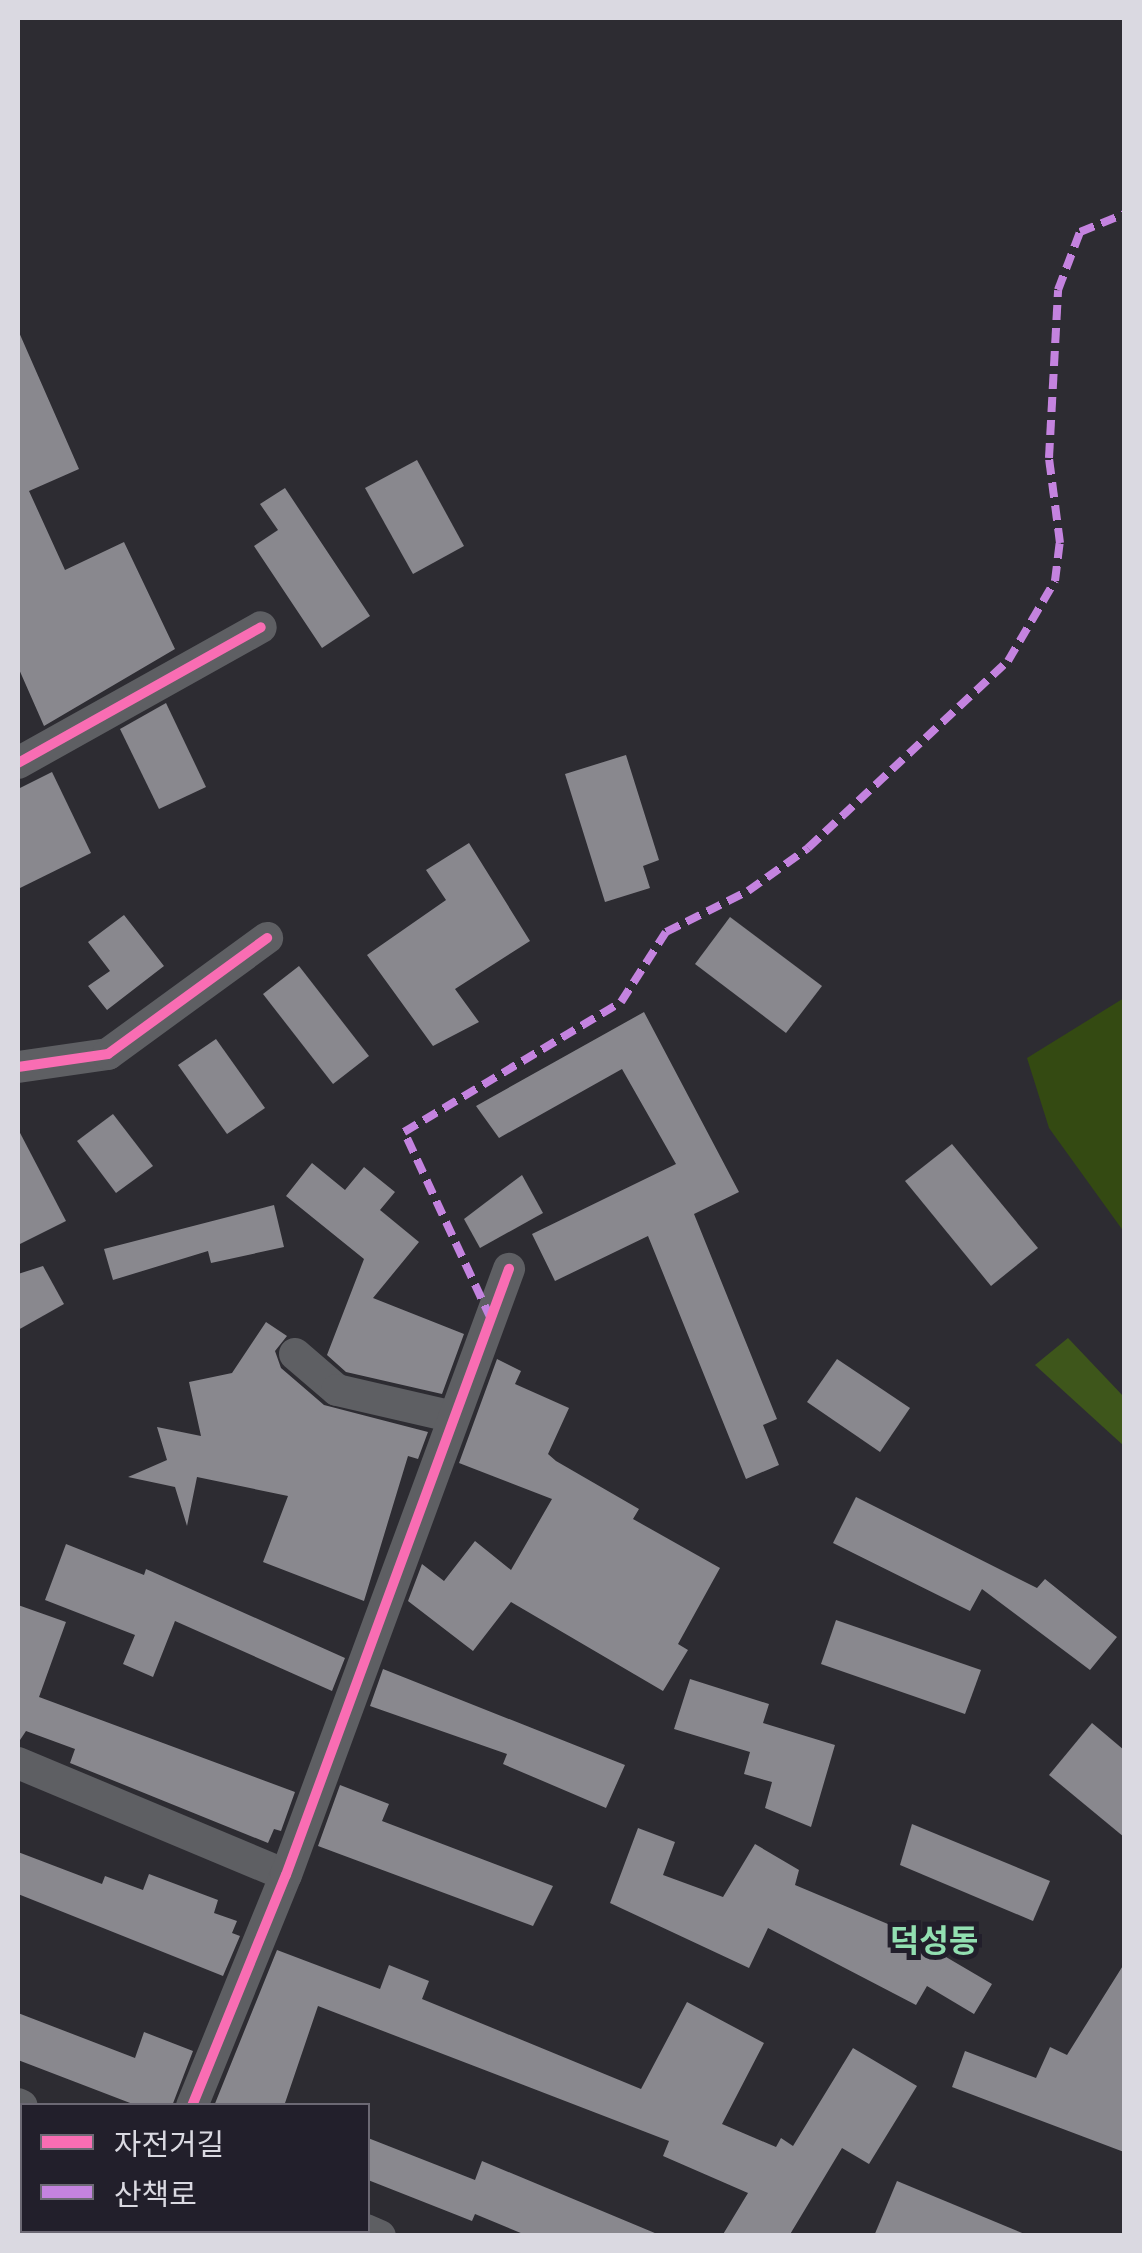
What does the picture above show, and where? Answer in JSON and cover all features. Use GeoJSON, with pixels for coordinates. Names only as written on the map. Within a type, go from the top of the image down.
{"type":"FeatureCollection","features":[{"type":"Feature","properties":{"kind":"street"},"geometry":{"type":"LineString","coordinates":[[18,763],[261,627]]}},
{"type":"Feature","properties":{"kind":"street"},"geometry":{"type":"LineString","coordinates":[[18,1067],[108,1054],[267,938]]}},
{"type":"Feature","properties":{"kind":"street"},"geometry":{"type":"LineString","coordinates":[[193,2103],[286,1876],[508,1270]]}},
{"type":"Feature","properties":{"kind":"street"},"geometry":{"type":"LineString","coordinates":[[294,1354],[337,1390],[454,1416]]}},
{"type":"Feature","properties":{"kind":"street"},"geometry":{"type":"LineString","coordinates":[[18,1763],[286,1876]]}},
{"type":"Feature","properties":{"kind":"green space"},"geometry":{"type":"Polygon","coordinates":[[[1124,998],[1124,1232],[1049,1128],[1027,1058],[1124,998]]]}},
{"type":"Feature","properties":{"kind":"green space"},"geometry":{"type":"Polygon","coordinates":[[[1068,1338],[1124,1397],[1124,1446],[1035,1365],[1068,1338]]]}},
{"type":"Feature","properties":{"kind":"building"},"geometry":{"type":"Polygon","coordinates":[[[18,330],[79,469],[29,491],[65,570],[124,542],[175,649],[44,726],[18,667],[18,330]]]}},
{"type":"Feature","properties":{"kind":"building"},"geometry":{"type":"Polygon","coordinates":[[[417,460],[464,546],[413,574],[365,488],[417,460]]]}},
{"type":"Feature","properties":{"kind":"building"},"geometry":{"type":"Polygon","coordinates":[[[285,488],[370,616],[322,648],[254,546],[278,530],[260,504],[285,488]]]}},
{"type":"Feature","properties":{"kind":"building"},"geometry":{"type":"Polygon","coordinates":[[[166,703],[206,787],[159,809],[120,729],[166,703]]]}},
{"type":"Feature","properties":{"kind":"building"},"geometry":{"type":"Polygon","coordinates":[[[626,755],[659,860],[643,866],[650,888],[605,902],[565,774],[626,755]]]}},
{"type":"Feature","properties":{"kind":"building"},"geometry":{"type":"Polygon","coordinates":[[[52,772],[91,853],[18,889],[18,789],[52,772]]]}},
{"type":"Feature","properties":{"kind":"building"},"geometry":{"type":"Polygon","coordinates":[[[469,843],[530,941],[455,989],[479,1022],[433,1046],[367,955],[446,900],[426,870],[469,843]]]}},
{"type":"Feature","properties":{"kind":"building"},"geometry":{"type":"Polygon","coordinates":[[[124,915],[164,966],[107,1010],[88,986],[110,971],[88,942],[124,915]]]}},
{"type":"Feature","properties":{"kind":"building"},"geometry":{"type":"Polygon","coordinates":[[[730,917],[822,986],[786,1033],[695,964],[730,917]]]}},
{"type":"Feature","properties":{"kind":"building"},"geometry":{"type":"Polygon","coordinates":[[[299,966],[369,1056],[333,1084],[263,994],[299,966]]]}},
{"type":"Feature","properties":{"kind":"building"},"geometry":{"type":"Polygon","coordinates":[[[644,1012],[739,1192],[694,1214],[777,1419],[763,1425],[779,1465],[746,1479],[648,1236],[555,1281],[532,1234],[676,1164],[622,1069],[499,1138],[476,1106],[644,1012]]]}},
{"type":"Feature","properties":{"kind":"building"},"geometry":{"type":"Polygon","coordinates":[[[216,1039],[265,1108],[227,1134],[178,1065],[216,1039]]]}},
{"type":"Feature","properties":{"kind":"building"},"geometry":{"type":"Polygon","coordinates":[[[113,1114],[153,1166],[116,1193],[77,1141],[113,1114]]]}},
{"type":"Feature","properties":{"kind":"building"},"geometry":{"type":"Polygon","coordinates":[[[18,1129],[66,1221],[18,1245],[18,1129]]]}},
{"type":"Feature","properties":{"kind":"building"},"geometry":{"type":"Polygon","coordinates":[[[952,1144],[1038,1248],[991,1286],[905,1181],[952,1144]]]}},
{"type":"Feature","properties":{"kind":"building"},"geometry":{"type":"Polygon","coordinates":[[[312,1163],[345,1190],[364,1167],[395,1192],[380,1210],[419,1242],[373,1298],[464,1334],[442,1394],[346,1372],[327,1355],[364,1259],[286,1196],[312,1163]]]}},
{"type":"Feature","properties":{"kind":"building"},"geometry":{"type":"Polygon","coordinates":[[[522,1175],[543,1213],[480,1248],[464,1219],[522,1175]]]}},
{"type":"Feature","properties":{"kind":"building"},"geometry":{"type":"Polygon","coordinates":[[[274,1205],[284,1247],[211,1263],[208,1251],[113,1280],[104,1249],[274,1205]]]}},
{"type":"Feature","properties":{"kind":"building"},"geometry":{"type":"Polygon","coordinates":[[[43,1266],[64,1304],[18,1330],[18,1274],[43,1266]]]}},
{"type":"Feature","properties":{"kind":"building"},"geometry":{"type":"Polygon","coordinates":[[[266,1322],[287,1336],[275,1351],[281,1368],[324,1405],[428,1432],[418,1459],[408,1456],[364,1601],[263,1562],[288,1496],[197,1477],[187,1526],[175,1487],[128,1477],[167,1460],[157,1427],[201,1436],[189,1382],[232,1373],[266,1322]]]}},
{"type":"Feature","properties":{"kind":"building"},"geometry":{"type":"Polygon","coordinates":[[[497,1359],[521,1371],[515,1384],[569,1408],[548,1454],[639,1509],[633,1519],[720,1568],[678,1644],[688,1650],[663,1691],[511,1602],[473,1651],[408,1601],[422,1564],[444,1581],[475,1541],[511,1570],[552,1499],[459,1463],[497,1359]]]}},
{"type":"Feature","properties":{"kind":"building"},"geometry":{"type":"Polygon","coordinates":[[[837,1359],[910,1408],[880,1452],[807,1402],[837,1359]]]}},
{"type":"Feature","properties":{"kind":"building"},"geometry":{"type":"Polygon","coordinates":[[[856,1497],[1037,1588],[1045,1579],[1117,1637],[1090,1670],[982,1589],[970,1611],[833,1543],[856,1497]]]}},
{"type":"Feature","properties":{"kind":"building"},"geometry":{"type":"Polygon","coordinates":[[[66,1544],[144,1575],[146,1569],[345,1658],[332,1691],[175,1621],[153,1677],[123,1664],[135,1635],[45,1600],[66,1544]]]}},
{"type":"Feature","properties":{"kind":"building"},"geometry":{"type":"Polygon","coordinates":[[[18,1605],[66,1622],[39,1697],[295,1792],[281,1831],[274,1829],[268,1843],[70,1763],[75,1749],[26,1731],[18,1743],[18,1605]]]}},
{"type":"Feature","properties":{"kind":"building"},"geometry":{"type":"Polygon","coordinates":[[[836,1620],[981,1670],[965,1714],[821,1664],[836,1620]]]}},
{"type":"Feature","properties":{"kind":"building"},"geometry":{"type":"Polygon","coordinates":[[[383,1669],[625,1765],[606,1808],[503,1764],[507,1754],[370,1706],[383,1669]]]}},
{"type":"Feature","properties":{"kind":"building"},"geometry":{"type":"Polygon","coordinates":[[[690,1679],[769,1704],[763,1723],[835,1745],[811,1827],[765,1808],[772,1782],[744,1774],[750,1752],[674,1729],[690,1679]]]}},
{"type":"Feature","properties":{"kind":"building"},"geometry":{"type":"Polygon","coordinates":[[[1092,1723],[1124,1750],[1124,1837],[1049,1775],[1092,1723]]]}},
{"type":"Feature","properties":{"kind":"building"},"geometry":{"type":"Polygon","coordinates":[[[340,1785],[389,1804],[382,1821],[553,1886],[533,1926],[318,1846],[340,1785]]]}},
{"type":"Feature","properties":{"kind":"building"},"geometry":{"type":"Polygon","coordinates":[[[912,1824],[1050,1881],[1033,1921],[900,1865],[912,1824]]]}},
{"type":"Feature","properties":{"kind":"building"},"geometry":{"type":"Polygon","coordinates":[[[638,1828],[675,1842],[663,1875],[723,1897],[755,1844],[799,1870],[795,1885],[895,1927],[992,1984],[974,2014],[927,1986],[916,2005],[768,1928],[749,1968],[610,1903],[638,1828]]]}},
{"type":"Feature","properties":{"kind":"building"},"geometry":{"type":"Polygon","coordinates":[[[18,1852],[102,1884],[105,1876],[143,1890],[149,1874],[218,1900],[214,1913],[237,1921],[232,1933],[240,1936],[223,1976],[18,1894],[18,1852]]]}},
{"type":"Feature","properties":{"kind":"building"},"geometry":{"type":"Polygon","coordinates":[[[277,1950],[380,1989],[389,1965],[429,1981],[422,1999],[641,2089],[687,2002],[764,2043],[722,2124],[776,2147],[781,2138],[793,2146],[853,2048],[917,2086],[869,2164],[842,2148],[789,2236],[722,2236],[748,2193],[663,2156],[669,2141],[318,2006],[285,2103],[215,2103],[277,1950]]]}},
{"type":"Feature","properties":{"kind":"building"},"geometry":{"type":"Polygon","coordinates":[[[1124,1964],[1124,2152],[952,2087],[965,2051],[1036,2078],[1050,2047],[1067,2055],[1124,1964]]]}},
{"type":"Feature","properties":{"kind":"building"},"geometry":{"type":"Polygon","coordinates":[[[18,2013],[135,2058],[144,2032],[193,2051],[173,2103],[130,2103],[18,2060],[18,2013]]]}},
{"type":"Feature","properties":{"kind":"building"},"geometry":{"type":"Polygon","coordinates":[[[370,2139],[475,2180],[482,2161],[662,2236],[528,2236],[475,2214],[472,2221],[370,2181],[370,2139]]]}},
{"type":"Feature","properties":{"kind":"building"},"geometry":{"type":"Polygon","coordinates":[[[897,2181],[1027,2235],[1027,2236],[874,2236],[897,2181]]]}},
{"type":"Feature","properties":{"kind":"marked path"},"geometry":{"type":"LineString","coordinates":[[491,1319],[404,1132],[621,1002],[666,932],[748,891],[808,848],[1008,661],[1055,581],[1060,543],[1049,458],[1058,290],[1080,232],[1124,214]]}},
{"type":"Feature","properties":{"kind":"cycle path"},"geometry":{"type":"LineString","coordinates":[[18,763],[261,627]]}},
{"type":"Feature","properties":{"kind":"cycle path"},"geometry":{"type":"LineString","coordinates":[[18,1067],[108,1054],[267,938]]}},
{"type":"Feature","properties":{"kind":"cycle path"},"geometry":{"type":"LineString","coordinates":[[193,2103],[286,1875],[509,1269]]}},
{"type":"Feature","properties":{"kind":"district","name":"덕성동"},"geometry":{"type":"Point","coordinates":[934,1942]}}]}
